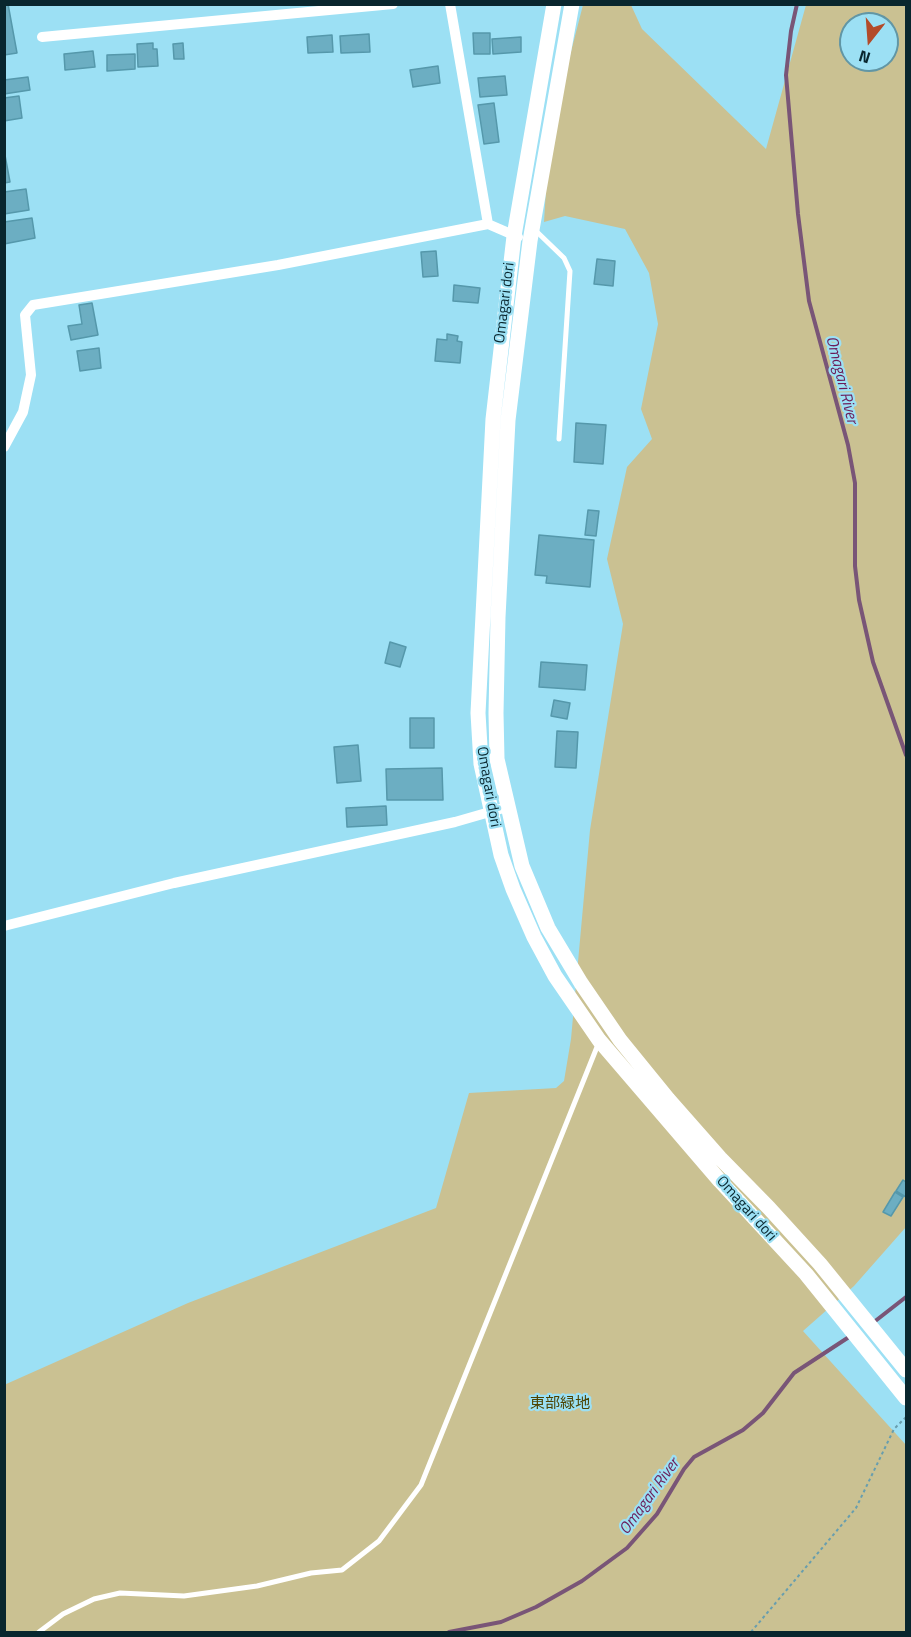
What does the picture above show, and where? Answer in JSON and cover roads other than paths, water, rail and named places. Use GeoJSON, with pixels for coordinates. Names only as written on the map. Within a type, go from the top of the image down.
{"type":"FeatureCollection","features":[{"type":"Feature","properties":{"kind":"street"},"geometry":{"type":"LineString","coordinates":[[42,37],[393,4]]}},
{"type":"Feature","properties":{"kind":"street"},"geometry":{"type":"LineString","coordinates":[[450,4],[488,224]]}},
{"type":"Feature","properties":{"kind":"street","name":"Omagari dori"},"geometry":{"type":"LineString","coordinates":[[554,4],[513,236],[493,419],[478,713],[481,764],[501,855],[534,937],[555,976],[599,1040],[720,1181],[806,1274],[906,1398]]}},
{"type":"Feature","properties":{"kind":"street","name":"Omagari dori"},"geometry":{"type":"LineString","coordinates":[[572,4],[531,234],[508,420],[498,617],[496,713],[497,759],[507,807],[522,866],[548,928],[581,983],[620,1040],[720,1158],[819,1264],[906,1370]]}},
{"type":"Feature","properties":{"kind":"street"},"geometry":{"type":"LineString","coordinates":[[4,447],[24,412],[31,375],[25,315],[33,305],[278,264],[488,224],[513,236],[531,234]]}},
{"type":"Feature","properties":{"kind":"street"},"geometry":{"type":"LineString","coordinates":[[4,926],[174,883],[455,822],[507,807]]}},
{"type":"Feature","properties":{"kind":"lane"},"geometry":{"type":"LineString","coordinates":[[531,234],[564,258],[570,271],[559,439]]}},
{"type":"Feature","properties":{"kind":"lane"},"geometry":{"type":"LineString","coordinates":[[39,1632],[63,1614],[83,1604],[120,1593],[184,1596],[257,1586],[311,1573],[342,1570],[379,1541],[421,1485],[599,1040]]}},
{"type":"Feature","properties":{"kind":"waterway","name":"Omagari River"},"geometry":{"type":"LineString","coordinates":[[797,4],[786,75],[798,214],[809,301],[848,445],[855,483],[855,566],[859,600],[873,662],[906,755]]}},
{"type":"Feature","properties":{"kind":"waterway","name":"Omagari River"},"geometry":{"type":"LineString","coordinates":[[874,1322],[906,1297]]}},
{"type":"Feature","properties":{"kind":"waterway","name":"Omagari River"},"geometry":{"type":"LineString","coordinates":[[449,1632],[501,1622],[536,1607],[582,1581],[627,1548],[657,1514],[684,1469],[694,1457],[743,1430],[763,1413],[794,1373],[852,1335]]}},
{"type":"Feature","properties":{"kind":"park label","name":"東部緑地"},"geometry":{"type":"Point","coordinates":[560,1404]}}]}
